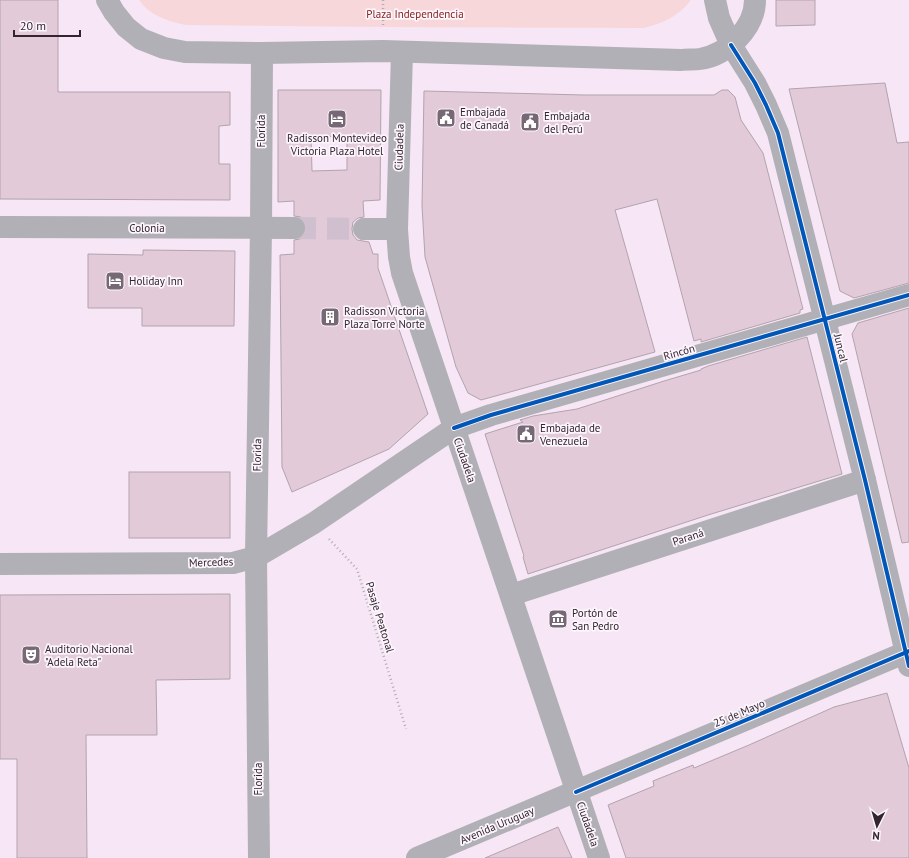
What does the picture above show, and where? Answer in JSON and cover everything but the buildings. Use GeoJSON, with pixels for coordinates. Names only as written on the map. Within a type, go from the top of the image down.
{"type":"FeatureCollection","features":[{"type":"Feature","properties":{"kind":"street"},"geometry":{"type":"LineString","coordinates":[[107,0],[126,27],[141,39],[164,48],[185,52],[402,52],[681,60],[700,59],[718,54],[731,45],[743,32],[752,17],[756,0]]}},
{"type":"Feature","properties":{"kind":"street","name":"Juncal"},"geometry":{"type":"LineString","coordinates":[[715,0],[719,18],[731,45],[766,105],[778,133],[908,656]]}},
{"type":"Feature","properties":{"kind":"street","name":"Ciudadela"},"geometry":{"type":"LineString","coordinates":[[402,52],[397,229],[402,273],[599,858]]}},
{"type":"Feature","properties":{"kind":"street","name":"Florida"},"geometry":{"type":"LineString","coordinates":[[258,858],[256,557],[262,53]]}},
{"type":"Feature","properties":{"kind":"street","name":"Colonia"},"geometry":{"type":"LineString","coordinates":[[0,227],[294,228]]}},
{"type":"Feature","properties":{"kind":"street"},"geometry":{"type":"LineString","coordinates":[[364,229],[397,229]]}},
{"type":"Feature","properties":{"kind":"street","name":"Rincón"},"geometry":{"type":"LineString","coordinates":[[454,428],[909,295]]}},
{"type":"Feature","properties":{"kind":"street","name":"Mercedes"},"geometry":{"type":"LineString","coordinates":[[0,564],[233,563],[256,557],[314,523],[454,428]]}},
{"type":"Feature","properties":{"kind":"street","name":"Paraná"},"geometry":{"type":"LineString","coordinates":[[511,595],[865,480]]}},
{"type":"Feature","properties":{"kind":"street","name":"25 de Mayo"},"geometry":{"type":"LineString","coordinates":[[576,792],[908,656]]}},
{"type":"Feature","properties":{"kind":"street","name":"Avenida Uruguay"},"geometry":{"type":"LineString","coordinates":[[417,858],[576,792]]}},
{"type":"Feature","properties":{"kind":"path"},"geometry":{"type":"LineString","coordinates":[[383,0],[383,27]]}},
{"type":"Feature","properties":{"kind":"green space","name":"Plaza Independencia"},"geometry":{"type":"Polygon","coordinates":[[[139,0],[691,0],[676,15],[658,24],[644,28],[186,25],[166,20],[154,14],[143,6],[139,0]]]}},
{"type":"Feature","properties":{"kind":"tunnel"},"geometry":{"type":"LineString","coordinates":[[294,228],[364,229]]}},
{"type":"Feature","properties":{"kind":"cycle path"},"geometry":{"type":"LineString","coordinates":[[731,45],[755,83],[778,133],[865,480],[909,666]]}},
{"type":"Feature","properties":{"kind":"cycle path"},"geometry":{"type":"LineString","coordinates":[[454,428],[491,415],[909,295]]}},
{"type":"Feature","properties":{"kind":"cycle path"},"geometry":{"type":"LineString","coordinates":[[576,792],[909,651]]}},
{"type":"Feature","properties":{"kind":"place","name":"Embajada de Canadá"},"geometry":{"type":"Point","coordinates":[446,118]}},
{"type":"Feature","properties":{"kind":"place","name":"Radisson Montevideo Victoria Plaza Hotel"},"geometry":{"type":"Point","coordinates":[337,119]}},
{"type":"Feature","properties":{"kind":"place","name":"Embajada del Perú"},"geometry":{"type":"Point","coordinates":[530,122]}},
{"type":"Feature","properties":{"kind":"place","name":"Holiday Inn"},"geometry":{"type":"Point","coordinates":[115,281]}},
{"type":"Feature","properties":{"kind":"place","name":"Radisson Victoria Plaza Torre Norte"},"geometry":{"type":"Point","coordinates":[330,317]}},
{"type":"Feature","properties":{"kind":"place","name":"Embajada de Venezuela"},"geometry":{"type":"Point","coordinates":[526,434]}},
{"type":"Feature","properties":{"kind":"place","name":"Portón de San Pedro"},"geometry":{"type":"Point","coordinates":[558,619]}},
{"type":"Feature","properties":{"kind":"place","name":"Auditorio Nacional \"Adela Reta\""},"geometry":{"type":"Point","coordinates":[31,655]}}]}
